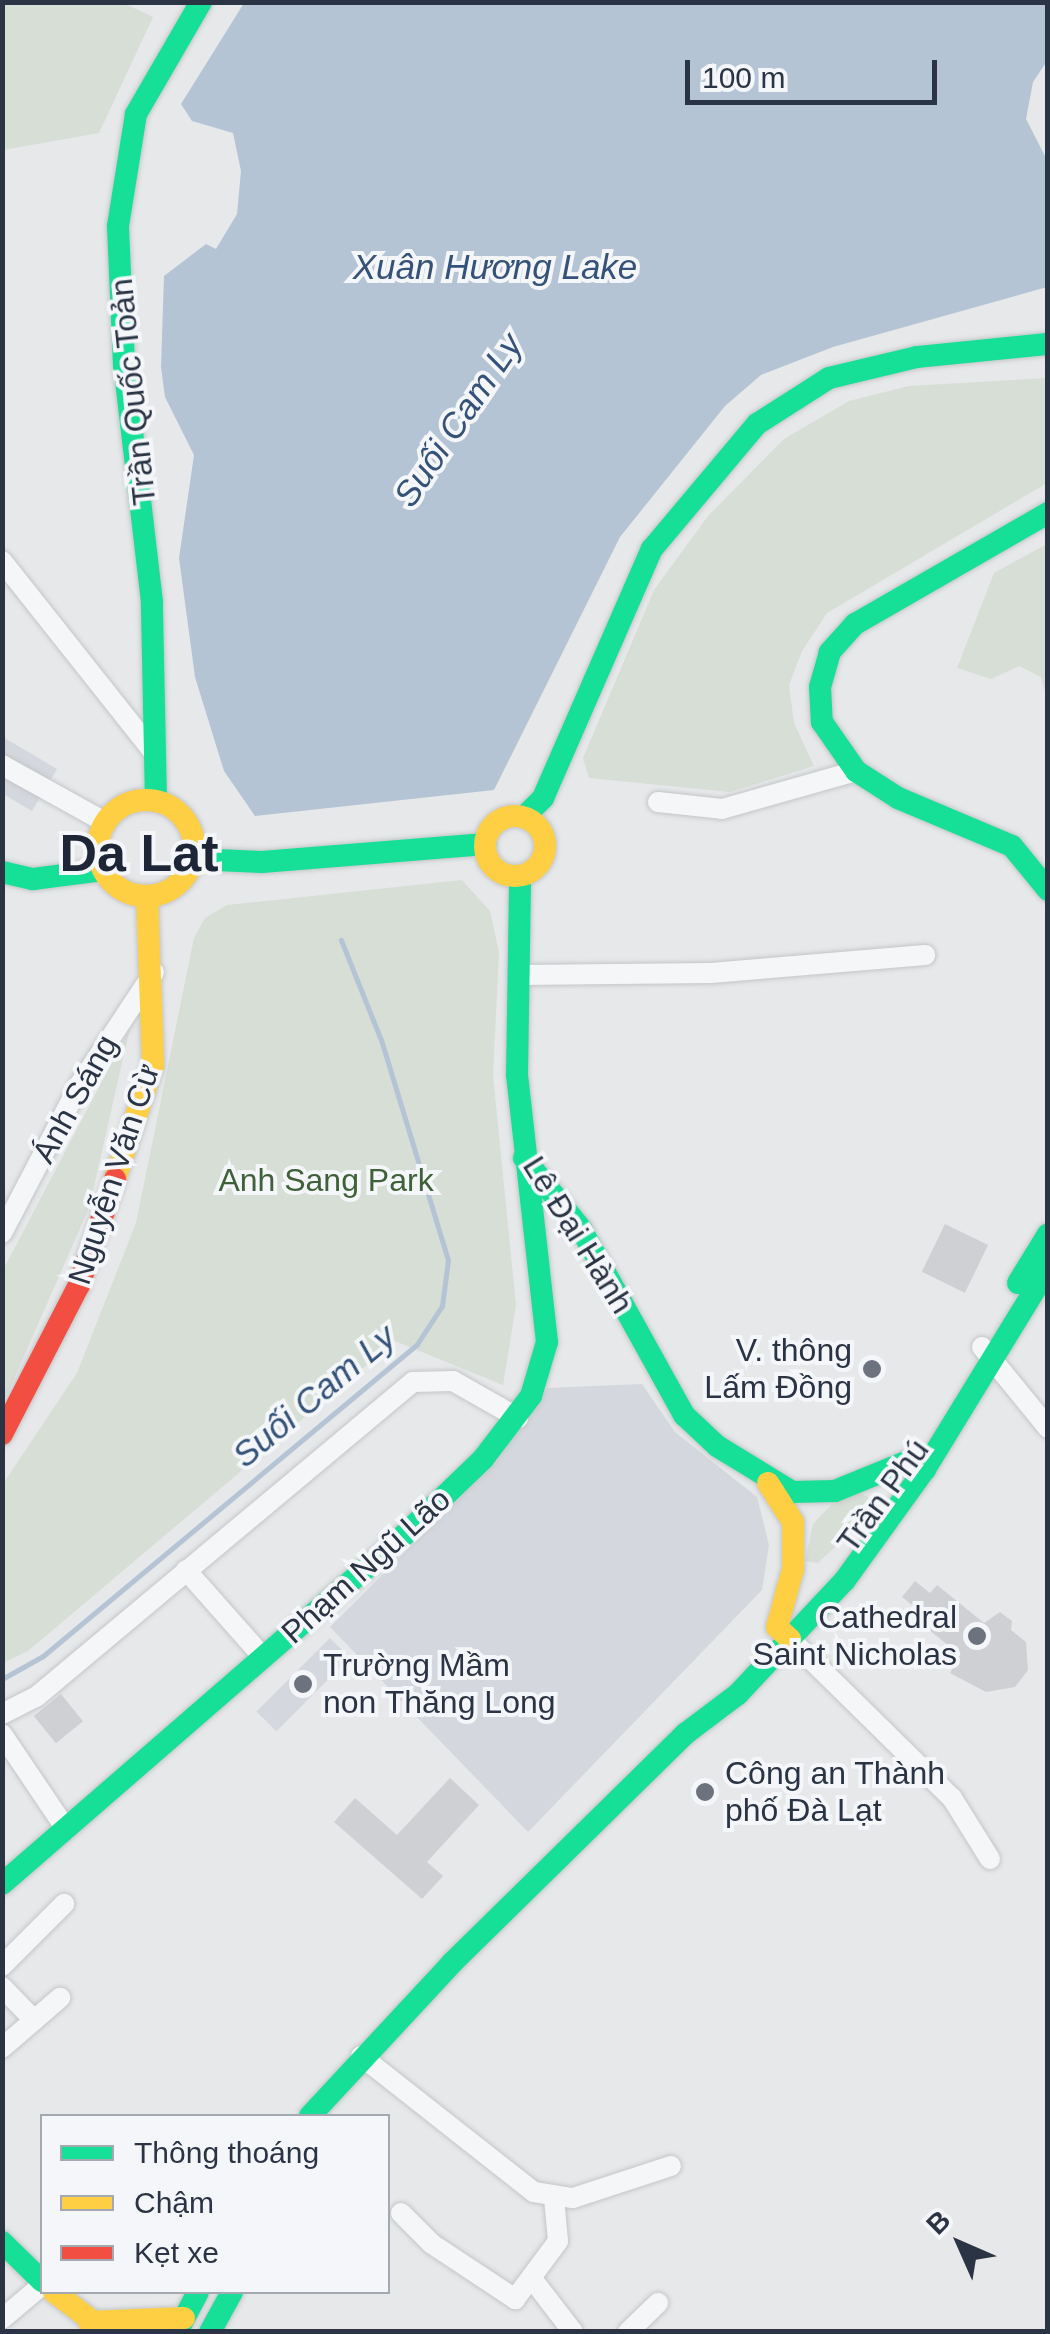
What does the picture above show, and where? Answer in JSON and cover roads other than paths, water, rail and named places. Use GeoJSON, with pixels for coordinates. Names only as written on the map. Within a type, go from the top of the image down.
{"type":"FeatureCollection","features":[{"type":"Feature","properties":{"kind":"main road","name":"Trần Quốc Toản"},"geometry":{"type":"LineString","coordinates":[[156,801],[152,602],[124,365],[118,226],[136,114],[201,2]]}},
{"type":"Feature","properties":{"kind":"main road"},"geometry":{"type":"LineString","coordinates":[[524,817],[546,844],[542,861],[520,876],[495,868],[486,844],[498,821],[524,817],[543,798],[652,550],[757,424],[829,378],[917,356],[1048,344]]}},
{"type":"Feature","properties":{"kind":"main road"},"geometry":{"type":"LineString","coordinates":[[1048,513],[897,593],[830,652],[820,687],[822,722],[856,771],[898,798],[1012,846],[1048,890]]}},
{"type":"Feature","properties":{"kind":"main road"},"geometry":{"type":"LineString","coordinates":[[156,801],[190,829],[192,859],[176,885],[148,896],[121,890],[102,870],[98,846],[105,822],[127,804],[156,801]]}},
{"type":"Feature","properties":{"kind":"main road"},"geometry":{"type":"LineString","coordinates":[[192,859],[262,862],[486,844]]}},
{"type":"Feature","properties":{"kind":"main road"},"geometry":{"type":"LineString","coordinates":[[2,872],[33,879],[102,870]]}},
{"type":"Feature","properties":{"kind":"main road","name":"Lê Đại Hành"},"geometry":{"type":"LineString","coordinates":[[520,876],[523,1156],[582,1229],[684,1415],[767,1482],[794,1522],[794,1569],[783,1633]]}},
{"type":"Feature","properties":{"kind":"main road","name":"Nguyễn Văn Cừ"},"geometry":{"type":"LineString","coordinates":[[2,1434],[60,1331],[133,1136],[153,1064],[156,970],[148,896]]}},
{"type":"Feature","properties":{"kind":"main road","name":"Phạm Ngũ Lão"},"geometry":{"type":"LineString","coordinates":[[2,1884],[403,1536],[518,1418],[547,1342],[523,1156]]}},
{"type":"Feature","properties":{"kind":"main road","name":"Trần Phú"},"geometry":{"type":"LineString","coordinates":[[987,1354],[1048,1234]]}},
{"type":"Feature","properties":{"kind":"main road","name":"Trần Phú"},"geometry":{"type":"LineString","coordinates":[[312,2114],[361,2056],[783,1633],[918,1465],[987,1354],[1048,1268]]}},
{"type":"Feature","properties":{"kind":"main road","name":"Lê Đại Hành"},"geometry":{"type":"LineString","coordinates":[[767,1482],[825,1493],[918,1465]]}},
{"type":"Feature","properties":{"kind":"main road"},"geometry":{"type":"LineString","coordinates":[[2,2242],[40,2281]]}},
{"type":"Feature","properties":{"kind":"main road"},"geometry":{"type":"LineString","coordinates":[[56,2294],[98,2328],[180,2325],[197,2294]]}},
{"type":"Feature","properties":{"kind":"main road"},"geometry":{"type":"LineString","coordinates":[[213,2329],[231,2294]]}},
{"type":"Feature","properties":{"kind":"street"},"geometry":{"type":"LineString","coordinates":[[2,561],[156,755]]}},
{"type":"Feature","properties":{"kind":"street"},"geometry":{"type":"LineString","coordinates":[[2,765],[105,822]]}},
{"type":"Feature","properties":{"kind":"street"},"geometry":{"type":"LineString","coordinates":[[658,802],[737,806],[856,771]]}},
{"type":"Feature","properties":{"kind":"street"},"geometry":{"type":"LineString","coordinates":[[520,975],[728,972],[925,955]]}},
{"type":"Feature","properties":{"kind":"street","name":"Ánh Sáng"},"geometry":{"type":"LineString","coordinates":[[2,1233],[80,1084],[156,970]]}},
{"type":"Feature","properties":{"kind":"street"},"geometry":{"type":"LineString","coordinates":[[987,1354],[1048,1428]]}},
{"type":"Feature","properties":{"kind":"street"},"geometry":{"type":"LineString","coordinates":[[2,1714],[36,1697],[413,1382],[453,1381],[518,1418]]}},
{"type":"Feature","properties":{"kind":"street"},"geometry":{"type":"LineString","coordinates":[[186,1570],[263,1657]]}},
{"type":"Feature","properties":{"kind":"street"},"geometry":{"type":"LineString","coordinates":[[783,1633],[952,1798],[990,1859]]}},
{"type":"Feature","properties":{"kind":"street"},"geometry":{"type":"LineString","coordinates":[[2,1734],[66,1829]]}},
{"type":"Feature","properties":{"kind":"street"},"geometry":{"type":"LineString","coordinates":[[2,1966],[64,1904]]}},
{"type":"Feature","properties":{"kind":"street"},"geometry":{"type":"LineString","coordinates":[[2,1988],[34,2020]]}},
{"type":"Feature","properties":{"kind":"street"},"geometry":{"type":"LineString","coordinates":[[2,2048],[60,1998]]}},
{"type":"Feature","properties":{"kind":"street"},"geometry":{"type":"LineString","coordinates":[[361,2056],[477,2154],[554,2198],[670,2166]]}},
{"type":"Feature","properties":{"kind":"street"},"geometry":{"type":"LineString","coordinates":[[401,2212],[505,2299],[533,2280],[558,2240],[554,2198]]}},
{"type":"Feature","properties":{"kind":"street"},"geometry":{"type":"LineString","coordinates":[[533,2280],[573,2332]]}},
{"type":"Feature","properties":{"kind":"street"},"geometry":{"type":"LineString","coordinates":[[2,2319],[40,2285]]}},
{"type":"Feature","properties":{"kind":"street"},"geometry":{"type":"LineString","coordinates":[[628,2332],[658,2303]]}},
{"type":"Feature","properties":{"kind":"water","name":"Xuân Hương Lake"},"geometry":{"type":"Polygon","coordinates":[[[244,3],[1047,3],[1047,61],[1033,82],[1026,119],[1047,160],[1047,287],[833,347],[761,375],[725,406],[620,537],[494,790],[255,816],[224,771],[195,677],[179,558],[194,455],[165,397],[161,367],[164,276],[206,244],[216,249],[237,214],[241,171],[233,133],[192,121],[181,104],[244,3]]]}},
{"type":"Feature","properties":{"kind":"waterway","name":"Suối Cam Ly"},"geometry":{"type":"LineString","coordinates":[[2,1679],[43,1656],[417,1344],[442,1306],[448,1260],[381,1040],[341,940]]}},
{"type":"Feature","properties":{"kind":"place","name":"V. thông Lấm Đồng"},"geometry":{"type":"Point","coordinates":[872,1369]}},
{"type":"Feature","properties":{"kind":"place","name":"Cathedral Saint Nicholas"},"geometry":{"type":"Point","coordinates":[977,1636]}},
{"type":"Feature","properties":{"kind":"place","name":"Trường Mầm non Thăng Long"},"geometry":{"type":"Point","coordinates":[303,1684]}},
{"type":"Feature","properties":{"kind":"place","name":"Công an Thành phố Đà Lạt"},"geometry":{"type":"Point","coordinates":[705,1792]}},
{"type":"Feature","properties":{"kind":"district","name":"Da Lat"},"geometry":{"type":"Point","coordinates":[139,854]}},
{"type":"Feature","properties":{"kind":"park label","name":"Anh Sang Park"},"geometry":{"type":"Point","coordinates":[326,1180]}}]}
